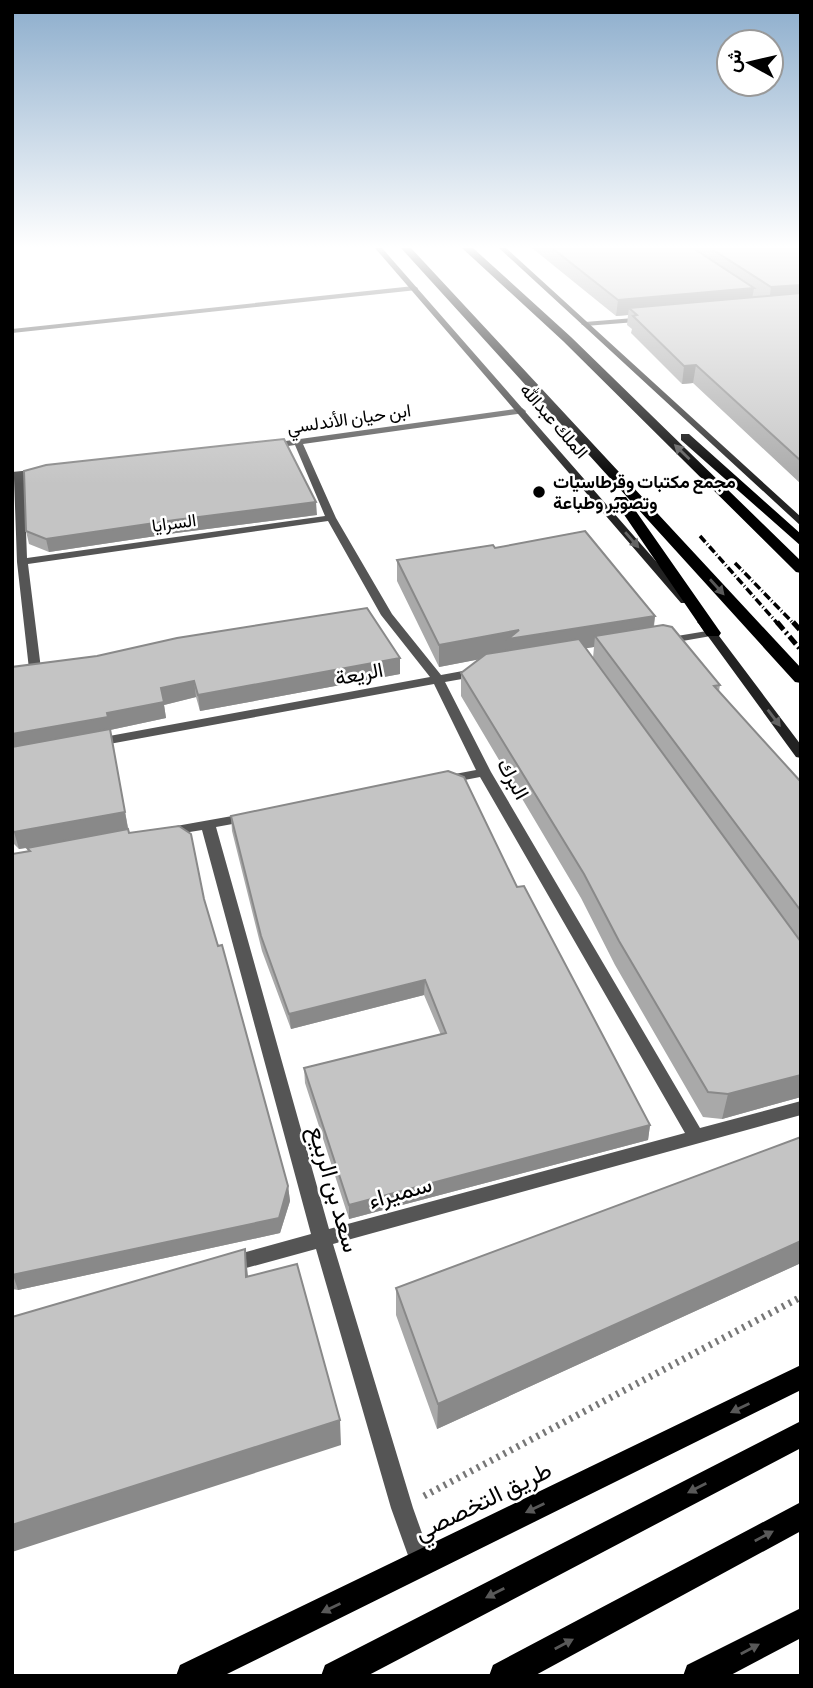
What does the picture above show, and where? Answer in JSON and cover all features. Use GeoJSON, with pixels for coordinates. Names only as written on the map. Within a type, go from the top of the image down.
{"type":"FeatureCollection","features":[{"type":"Feature","properties":{"kind":"highway"},"geometry":{"type":"LineString","coordinates":[[479,327],[801,678]]}},
{"type":"Feature","properties":{"kind":"highway"},"geometry":{"type":"LineString","coordinates":[[554,327],[801,569]]}},
{"type":"Feature","properties":{"kind":"highway"},"geometry":{"type":"LineString","coordinates":[[567,339],[606,365],[801,542]]}},
{"type":"Feature","properties":{"kind":"highway"},"geometry":{"type":"LineString","coordinates":[[495,344],[517,381],[634,514],[713,633]]}},
{"type":"Feature","properties":{"kind":"main road","name":"الملك عبدالله"},"geometry":{"type":"LineString","coordinates":[[448,327],[713,633],[801,754]]}},
{"type":"Feature","properties":{"kind":"main road"},"geometry":{"type":"LineString","coordinates":[[588,327],[801,523]]}},
{"type":"Feature","properties":{"kind":"main road","name":"طريق التخصصي"},"geometry":{"type":"LineString","coordinates":[[191,1676],[801,1377]]}},
{"type":"Feature","properties":{"kind":"main road"},"geometry":{"type":"LineString","coordinates":[[336,1676],[801,1434]]}},
{"type":"Feature","properties":{"kind":"main road"},"geometry":{"type":"LineString","coordinates":[[504,1676],[801,1516]]}},
{"type":"Feature","properties":{"kind":"main road"},"geometry":{"type":"LineString","coordinates":[[698,1676],[801,1622]]}},
{"type":"Feature","properties":{"kind":"street"},"geometry":{"type":"LineString","coordinates":[[12,331],[52,327]]}},
{"type":"Feature","properties":{"kind":"street","name":"ابن حيان الأندلسي"},"geometry":{"type":"LineString","coordinates":[[258,447],[522,411]]}},
{"type":"Feature","properties":{"kind":"street","name":"البرك"},"geometry":{"type":"LineString","coordinates":[[298,442],[331,518],[380,616],[438,679],[484,772],[695,1135]]}},
{"type":"Feature","properties":{"kind":"street"},"geometry":{"type":"LineString","coordinates":[[48,667],[29,670],[15,475],[59,470]]}},
{"type":"Feature","properties":{"kind":"street","name":"السرايا"},"geometry":{"type":"LineString","coordinates":[[22,562],[331,518]]}},
{"type":"Feature","properties":{"kind":"street"},"geometry":{"type":"LineString","coordinates":[[646,644],[713,633]]}},
{"type":"Feature","properties":{"kind":"street","name":"الريعة"},"geometry":{"type":"LineString","coordinates":[[81,745],[489,670]]}},
{"type":"Feature","properties":{"kind":"street"},"geometry":{"type":"LineString","coordinates":[[432,782],[484,772]]}},
{"type":"Feature","properties":{"kind":"street"},"geometry":{"type":"LineString","coordinates":[[153,834],[261,815]]}},
{"type":"Feature","properties":{"kind":"street","name":"سعد بن الربيع"},"geometry":{"type":"LineString","coordinates":[[208,825],[322,1239],[402,1508],[422,1564]]}},
{"type":"Feature","properties":{"kind":"street","name":"سميراء"},"geometry":{"type":"LineString","coordinates":[[214,1269],[801,1108]]}},
{"type":"Feature","properties":{"kind":"path"},"geometry":{"type":"LineString","coordinates":[[402,1508],[801,1297]]}},
{"type":"Feature","properties":{"kind":"building"},"geometry":{"type":"Polygon","coordinates":[[[644,327],[801,327],[801,461],[696,365],[684,366],[644,327]]]}},
{"type":"Feature","properties":{"kind":"building"},"geometry":{"type":"Polygon","coordinates":[[[284,439],[316,502],[46,539],[26,531],[24,471],[46,465],[284,439]]]}},
{"type":"Feature","properties":{"kind":"building"},"geometry":{"type":"Polygon","coordinates":[[[585,531],[655,616],[508,639],[519,630],[439,645],[397,560],[493,545],[495,548],[585,531]]]}},
{"type":"Feature","properties":{"kind":"building"},"geometry":{"type":"Polygon","coordinates":[[[367,608],[400,658],[198,695],[194,681],[161,688],[164,702],[107,713],[108,717],[12,734],[12,667],[97,656],[177,638],[367,608]]]}},
{"type":"Feature","properties":{"kind":"building"},"geometry":{"type":"Polygon","coordinates":[[[663,625],[672,627],[720,685],[714,686],[801,782],[801,911],[595,636],[663,625]]]}},
{"type":"Feature","properties":{"kind":"building"},"geometry":{"type":"Polygon","coordinates":[[[579,639],[801,942],[801,1075],[728,1094],[708,1092],[619,941],[584,874],[461,673],[486,654],[579,639]]]}},
{"type":"Feature","properties":{"kind":"building"},"geometry":{"type":"Polygon","coordinates":[[[110,729],[125,812],[14,832],[12,747],[110,729]]]}},
{"type":"Feature","properties":{"kind":"building"},"geometry":{"type":"Polygon","coordinates":[[[448,771],[464,777],[517,887],[524,886],[650,1125],[349,1205],[304,1068],[446,1033],[425,980],[289,1014],[261,936],[231,816],[448,771]]]}},
{"type":"Feature","properties":{"kind":"building"},"geometry":{"type":"Polygon","coordinates":[[[179,826],[191,834],[204,899],[218,946],[222,945],[288,1186],[279,1218],[12,1275],[12,854],[30,851],[27,848],[128,829],[129,833],[179,826]]]}},
{"type":"Feature","properties":{"kind":"building"},"geometry":{"type":"Polygon","coordinates":[[[801,1137],[801,1241],[438,1404],[396,1288],[801,1137]]]}},
{"type":"Feature","properties":{"kind":"building"},"geometry":{"type":"Polygon","coordinates":[[[245,1249],[246,1277],[297,1264],[340,1420],[12,1525],[12,1317],[245,1249]]]}},
{"type":"Feature","properties":{"kind":"railway"},"geometry":{"type":"LineString","coordinates":[[700,536],[778,624]]}},
{"type":"Feature","properties":{"kind":"railway"},"geometry":{"type":"LineString","coordinates":[[735,563],[794,624]]}},
{"type":"Feature","properties":{"kind":"railway"},"geometry":{"type":"LineString","coordinates":[[777,622],[801,650]]}},
{"type":"Feature","properties":{"kind":"railway"},"geometry":{"type":"LineString","coordinates":[[793,622],[801,631]]}},
{"type":"Feature","properties":{"kind":"place","name":"مجمع مكتبات وقرطاسيات وتصوير وطباعة"},"geometry":{"type":"Point","coordinates":[539,492]}}]}
